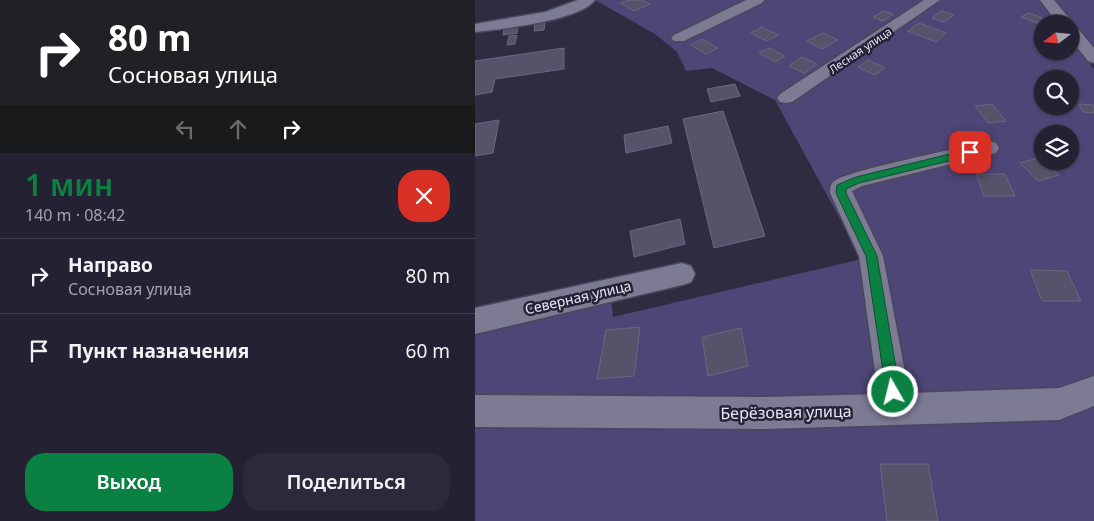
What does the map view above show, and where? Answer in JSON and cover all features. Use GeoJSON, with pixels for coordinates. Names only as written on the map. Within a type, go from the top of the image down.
{"type":"FeatureCollection","features":[{"type":"Feature","properties":{"kind":"street"},"geometry":{"type":"LineString","coordinates":[[475,28],[558,14],[572,10],[588,0]]}},
{"type":"Feature","properties":{"kind":"street"},"geometry":{"type":"LineString","coordinates":[[679,38],[757,0]]}},
{"type":"Feature","properties":{"kind":"street","name":"Лесная улица"},"geometry":{"type":"LineString","coordinates":[[786,98],[933,0]]}},
{"type":"Feature","properties":{"kind":"street"},"geometry":{"type":"LineString","coordinates":[[1047,0],[1059,15]]}},
{"type":"Feature","properties":{"kind":"street"},"geometry":{"type":"LineString","coordinates":[[1079,39],[1094,58]]}},
{"type":"Feature","properties":{"kind":"street"},"geometry":{"type":"LineString","coordinates":[[896,409],[873,262],[867,244],[841,193],[841,187],[856,180],[989,148]]}},
{"type":"Feature","properties":{"kind":"street","name":"Северная улица"},"geometry":{"type":"LineString","coordinates":[[475,321],[682,274]]}},
{"type":"Feature","properties":{"kind":"street","name":"Берёзовая улица"},"geometry":{"type":"LineString","coordinates":[[475,411],[765,413],[1059,404],[1094,392]]}},
{"type":"Feature","properties":{"kind":"shaded area"},"geometry":{"type":"Polygon","coordinates":[[[595,0],[1039,0],[1051,15],[1034,15],[1034,60],[1079,60],[1079,50],[1094,69],[1094,521],[475,521],[475,312],[609,278],[613,317],[862,259],[775,100],[712,68],[686,71],[677,52],[655,34],[595,0]]]}},
{"type":"Feature","properties":{"kind":"shaded area"},"geometry":{"type":"Polygon","coordinates":[[[1054,0],[1094,0],[1094,47],[1079,29],[1079,15],[1067,15],[1054,0]]]}},
{"type":"Feature","properties":{"kind":"building"},"geometry":{"type":"Polygon","coordinates":[[[629,0],[642,0],[650,4],[634,11],[620,3],[629,0]]]}},
{"type":"Feature","properties":{"kind":"building"},"geometry":{"type":"Polygon","coordinates":[[[884,11],[893,14],[883,21],[873,17],[884,11]]]}},
{"type":"Feature","properties":{"kind":"building"},"geometry":{"type":"Polygon","coordinates":[[[941,11],[954,15],[944,22],[932,18],[941,11]]]}},
{"type":"Feature","properties":{"kind":"building"},"geometry":{"type":"Polygon","coordinates":[[[1029,13],[1034,15],[1034,22],[1021,17],[1029,13]]]}},
{"type":"Feature","properties":{"kind":"building"},"geometry":{"type":"Polygon","coordinates":[[[545,23],[544,30],[534,31],[535,24],[545,23]]]}},
{"type":"Feature","properties":{"kind":"building"},"geometry":{"type":"Polygon","coordinates":[[[919,23],[946,33],[936,42],[908,31],[919,23]]]}},
{"type":"Feature","properties":{"kind":"building"},"geometry":{"type":"Polygon","coordinates":[[[518,27],[517,33],[503,35],[504,29],[518,27]]]}},
{"type":"Feature","properties":{"kind":"building"},"geometry":{"type":"Polygon","coordinates":[[[762,27],[778,35],[767,41],[751,33],[762,27]]]}},
{"type":"Feature","properties":{"kind":"building"},"geometry":{"type":"Polygon","coordinates":[[[823,33],[838,40],[822,49],[807,41],[823,33]]]}},
{"type":"Feature","properties":{"kind":"building"},"geometry":{"type":"Polygon","coordinates":[[[517,35],[515,44],[507,45],[509,36],[517,35]]]}},
{"type":"Feature","properties":{"kind":"building"},"geometry":{"type":"Polygon","coordinates":[[[702,39],[718,48],[706,54],[691,45],[702,39]]]}},
{"type":"Feature","properties":{"kind":"building"},"geometry":{"type":"Polygon","coordinates":[[[564,48],[564,69],[495,79],[492,92],[475,95],[475,61],[564,48]]]}},
{"type":"Feature","properties":{"kind":"building"},"geometry":{"type":"Polygon","coordinates":[[[769,48],[785,56],[775,62],[759,53],[769,48]]]}},
{"type":"Feature","properties":{"kind":"building"},"geometry":{"type":"Polygon","coordinates":[[[802,57],[817,64],[804,73],[789,66],[802,57]]]}},
{"type":"Feature","properties":{"kind":"building"},"geometry":{"type":"Polygon","coordinates":[[[868,60],[885,68],[875,75],[858,67],[868,60]]]}},
{"type":"Feature","properties":{"kind":"building"},"geometry":{"type":"Polygon","coordinates":[[[735,84],[740,96],[711,102],[707,89],[735,84]]]}},
{"type":"Feature","properties":{"kind":"building"},"geometry":{"type":"Polygon","coordinates":[[[992,104],[1006,121],[988,123],[975,106],[992,104]]]}},
{"type":"Feature","properties":{"kind":"building"},"geometry":{"type":"Polygon","coordinates":[[[1079,104],[1094,105],[1094,113],[1083,112],[1079,104]]]}},
{"type":"Feature","properties":{"kind":"building"},"geometry":{"type":"Polygon","coordinates":[[[723,111],[765,236],[714,248],[683,119],[723,111]]]}},
{"type":"Feature","properties":{"kind":"building"},"geometry":{"type":"Polygon","coordinates":[[[499,120],[493,153],[475,156],[475,124],[499,120]]]}},
{"type":"Feature","properties":{"kind":"building"},"geometry":{"type":"Polygon","coordinates":[[[668,126],[672,143],[626,153],[624,135],[668,126]]]}},
{"type":"Feature","properties":{"kind":"building"},"geometry":{"type":"Polygon","coordinates":[[[1034,159],[1034,170],[1054,170],[1059,175],[1038,181],[1020,163],[1034,159]]]}},
{"type":"Feature","properties":{"kind":"building"},"geometry":{"type":"Polygon","coordinates":[[[976,174],[1005,174],[1015,196],[984,196],[976,174]]]}},
{"type":"Feature","properties":{"kind":"building"},"geometry":{"type":"Polygon","coordinates":[[[680,219],[685,244],[634,257],[630,231],[680,219]]]}},
{"type":"Feature","properties":{"kind":"building"},"geometry":{"type":"Polygon","coordinates":[[[1030,270],[1067,271],[1081,301],[1042,301],[1030,270]]]}},
{"type":"Feature","properties":{"kind":"building"},"geometry":{"type":"Polygon","coordinates":[[[640,327],[634,376],[597,379],[606,330],[640,327]]]}},
{"type":"Feature","properties":{"kind":"building"},"geometry":{"type":"Polygon","coordinates":[[[741,328],[748,366],[708,376],[702,337],[741,328]]]}},
{"type":"Feature","properties":{"kind":"building"},"geometry":{"type":"Polygon","coordinates":[[[880,464],[928,464],[938,521],[887,521],[880,464]]]}},
{"type":"Feature","properties":{"kind":"route"},"geometry":{"type":"LineString","coordinates":[[893,392],[875,269],[867,244],[841,193],[841,187],[856,180],[970,152]]}}]}
